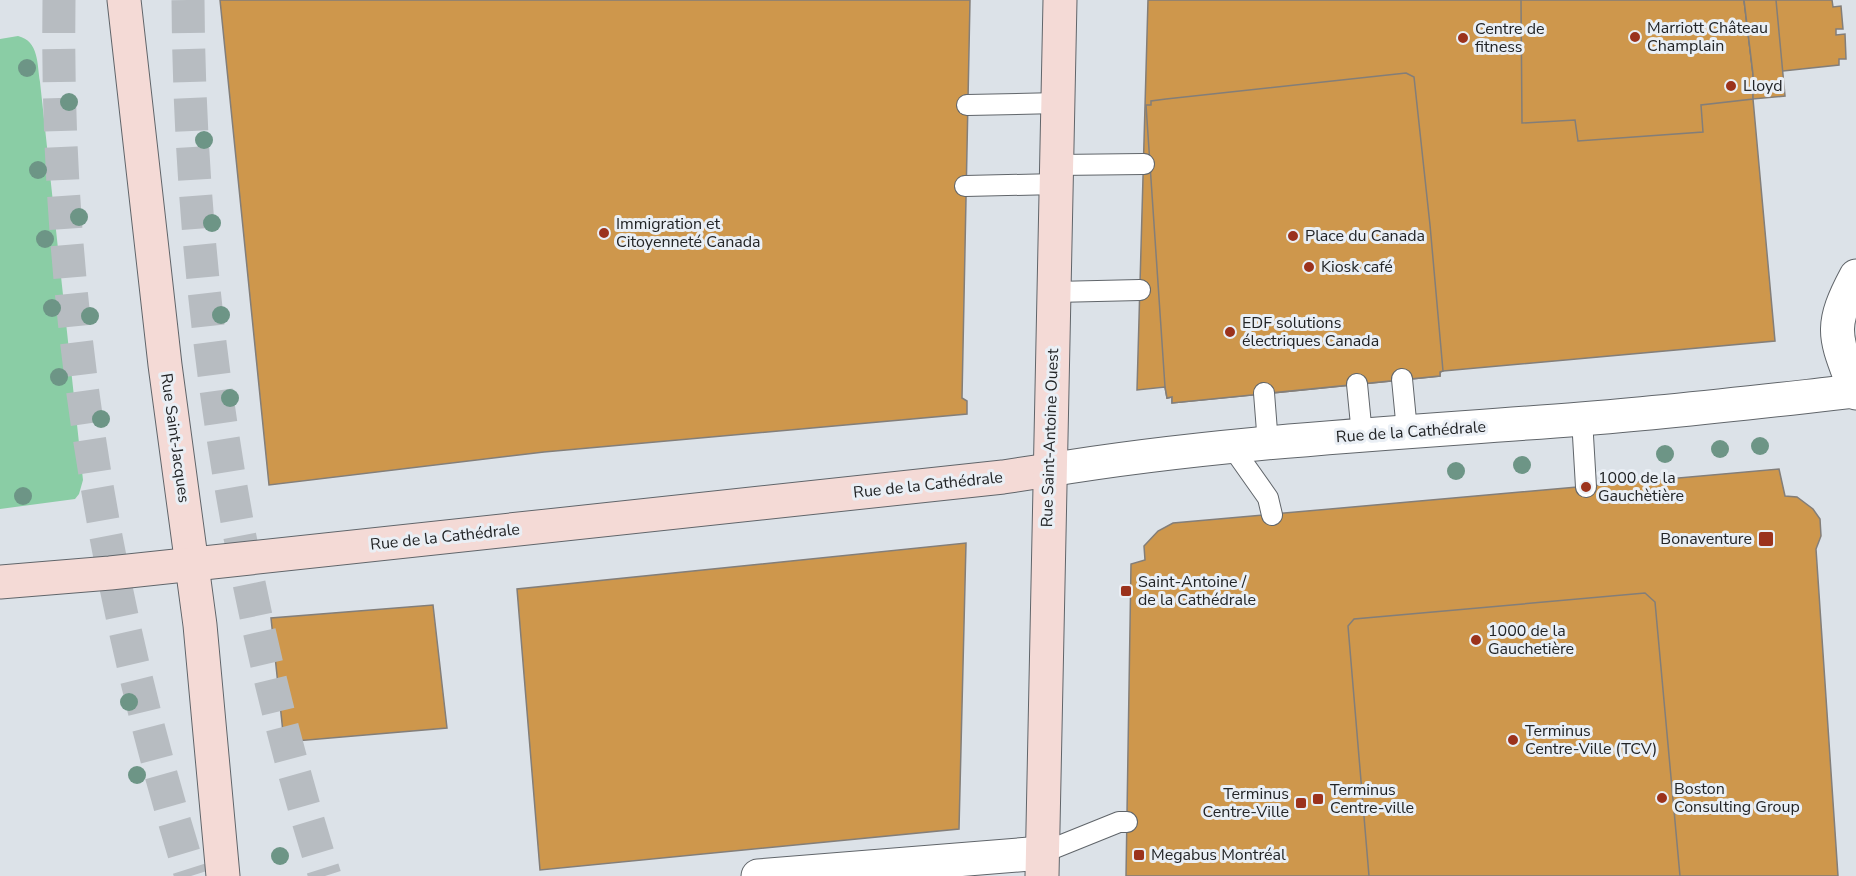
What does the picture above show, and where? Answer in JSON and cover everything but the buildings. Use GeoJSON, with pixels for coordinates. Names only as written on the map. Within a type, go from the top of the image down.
{"type":"FeatureCollection","features":[{"type":"Feature","properties":{"kind":"main road","name":"Rue Saint-Jacques"},"geometry":{"type":"LineString","coordinates":[[124,0],[165,365],[200,625],[223,876]]}},
{"type":"Feature","properties":{"kind":"main road","name":"Rue Saint-Antoine Ouest"},"geometry":{"type":"LineString","coordinates":[[1042,865],[1060,0]]}},
{"type":"Feature","properties":{"kind":"main road","name":"Rue de la Cathédrale"},"geometry":{"type":"LineString","coordinates":[[0,582],[1003,477],[1049,470]]}},
{"type":"Feature","properties":{"kind":"street"},"geometry":{"type":"LineString","coordinates":[[1856,276],[1840,307],[1836,330],[1838,342],[1856,391]]}},
{"type":"Feature","properties":{"kind":"street","name":"Rue de la Cathédrale"},"geometry":{"type":"LineString","coordinates":[[1049,470],[1131,456],[1407,431],[1582,419],[1856,391]]}},
{"type":"Feature","properties":{"kind":"street"},"geometry":{"type":"LineString","coordinates":[[758,876],[1042,865]]}},
{"type":"Feature","properties":{"kind":"lane"},"geometry":{"type":"LineString","coordinates":[[967,105],[1058,103]]}},
{"type":"Feature","properties":{"kind":"lane"},"geometry":{"type":"LineString","coordinates":[[965,186],[1144,164]]}},
{"type":"Feature","properties":{"kind":"lane"},"geometry":{"type":"LineString","coordinates":[[1054,292],[1140,290]]}},
{"type":"Feature","properties":{"kind":"lane"},"geometry":{"type":"LineString","coordinates":[[1402,379],[1407,431]]}},
{"type":"Feature","properties":{"kind":"lane"},"geometry":{"type":"LineString","coordinates":[[1357,384],[1362,435]]}},
{"type":"Feature","properties":{"kind":"lane"},"geometry":{"type":"LineString","coordinates":[[1264,393],[1268,444]]}},
{"type":"Feature","properties":{"kind":"lane"},"geometry":{"type":"LineString","coordinates":[[1582,419],[1586,487]]}},
{"type":"Feature","properties":{"kind":"lane"},"geometry":{"type":"LineString","coordinates":[[1232,447],[1268,498],[1272,515]]}},
{"type":"Feature","properties":{"kind":"lane"},"geometry":{"type":"LineString","coordinates":[[1042,865],[1119,822],[1127,822]]}},
{"type":"Feature","properties":{"kind":"green space"},"geometry":{"type":"Polygon","coordinates":[[[18,36],[30,43],[36,54],[83,480],[75,499],[0,509],[0,39],[18,36]]]}},
{"type":"Feature","properties":{"kind":"tunnel"},"geometry":{"type":"LineString","coordinates":[[59,0],[60,111],[65,222],[90,443],[109,553],[132,662],[191,876]]}},
{"type":"Feature","properties":{"kind":"tunnel"},"geometry":{"type":"LineString","coordinates":[[188,0],[191,111],[198,222],[209,333],[224,443],[243,553],[266,662],[325,876]]}},
{"type":"Feature","properties":{"kind":"place","name":"Marriott Château Champlain"},"geometry":{"type":"Point","coordinates":[1635,37]}},
{"type":"Feature","properties":{"kind":"place","name":"Centre de fitness"},"geometry":{"type":"Point","coordinates":[1463,38]}},
{"type":"Feature","properties":{"kind":"place","name":"Lloyd"},"geometry":{"type":"Point","coordinates":[1731,86]}},
{"type":"Feature","properties":{"kind":"place","name":"Immigration et Citoyenneté Canada"},"geometry":{"type":"Point","coordinates":[604,233]}},
{"type":"Feature","properties":{"kind":"place","name":"Place du Canada"},"geometry":{"type":"Point","coordinates":[1293,236]}},
{"type":"Feature","properties":{"kind":"place","name":"Kiosk café"},"geometry":{"type":"Point","coordinates":[1309,267]}},
{"type":"Feature","properties":{"kind":"place","name":"EDF solutions électriques Canada"},"geometry":{"type":"Point","coordinates":[1230,332]}},
{"type":"Feature","properties":{"kind":"place","name":"1000 de la Gauchètière"},"geometry":{"type":"Point","coordinates":[1586,487]}},
{"type":"Feature","properties":{"kind":"place","name":"Bonaventure"},"geometry":{"type":"Point","coordinates":[1766,539]}},
{"type":"Feature","properties":{"kind":"place","name":"Saint-Antoine / de la Cathédrale"},"geometry":{"type":"Point","coordinates":[1126,591]}},
{"type":"Feature","properties":{"kind":"place","name":"1000 de la Gauchetière"},"geometry":{"type":"Point","coordinates":[1476,640]}},
{"type":"Feature","properties":{"kind":"place","name":"Terminus Centre-Ville (TCV)"},"geometry":{"type":"Point","coordinates":[1513,740]}},
{"type":"Feature","properties":{"kind":"place","name":"Boston Consulting Group"},"geometry":{"type":"Point","coordinates":[1662,798]}},
{"type":"Feature","properties":{"kind":"place","name":"Terminus Centre-ville"},"geometry":{"type":"Point","coordinates":[1318,799]}},
{"type":"Feature","properties":{"kind":"place","name":"Terminus Centre-Ville"},"geometry":{"type":"Point","coordinates":[1301,803]}},
{"type":"Feature","properties":{"kind":"place","name":"Megabus Montréal"},"geometry":{"type":"Point","coordinates":[1139,855]}}]}
